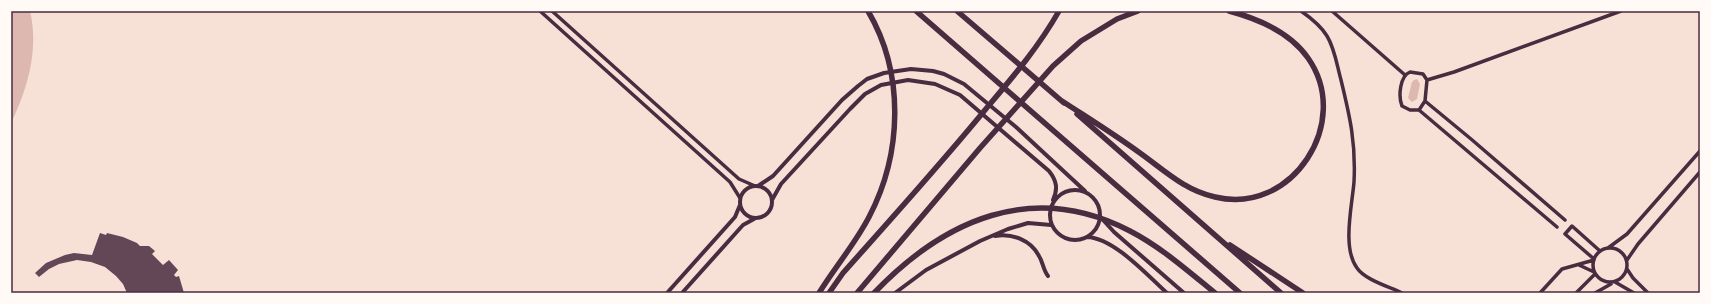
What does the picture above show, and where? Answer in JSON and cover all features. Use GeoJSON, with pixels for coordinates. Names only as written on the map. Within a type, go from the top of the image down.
{"type":"FeatureCollection","features":[{"type":"Feature","properties":{"kind":"highway"},"geometry":{"type":"LineString","coordinates":[[819,293],[869,217],[887,174],[894,128],[892,82],[880,37],[868,11]]}},
{"type":"Feature","properties":{"kind":"highway"},"geometry":{"type":"LineString","coordinates":[[916,11],[1240,293]]}},
{"type":"Feature","properties":{"kind":"highway"},"geometry":{"type":"LineString","coordinates":[[957,11],[1281,293]]}},
{"type":"Feature","properties":{"kind":"highway"},"geometry":{"type":"LineString","coordinates":[[829,293],[843,273],[963,137],[1030,56],[1045,36],[1059,11]]}},
{"type":"Feature","properties":{"kind":"highway"},"geometry":{"type":"LineString","coordinates":[[857,293],[980,148],[1053,66],[1081,40],[1117,19],[1138,11]]}},
{"type":"Feature","properties":{"kind":"highway"},"geometry":{"type":"LineString","coordinates":[[1062,101],[1141,153],[1172,178],[1192,189],[1223,199],[1242,199],[1262,196],[1280,187],[1290,180],[1306,161],[1317,139],[1322,115],[1323,96],[1320,81],[1308,58],[1297,45],[1272,26],[1251,17],[1229,11]]}},
{"type":"Feature","properties":{"kind":"highway"},"geometry":{"type":"LineString","coordinates":[[874,293],[900,267],[947,234],[996,213],[1028,208],[1069,210],[1093,216],[1129,230],[1161,250],[1215,293]]}},
{"type":"Feature","properties":{"kind":"highway"},"geometry":{"type":"LineString","coordinates":[[1212,234],[1303,293]]}},
{"type":"Feature","properties":{"kind":"street"},"geometry":{"type":"LineString","coordinates":[[540,11],[730,182],[740,198],[740,205],[735,217],[667,293]]}},
{"type":"Feature","properties":{"kind":"street"},"geometry":{"type":"LineString","coordinates":[[552,11],[739,179],[766,189],[771,196],[772,205],[769,213],[762,218],[754,219],[743,226],[682,293]]}},
{"type":"Feature","properties":{"kind":"street"},"geometry":{"type":"LineString","coordinates":[[1301,11],[1321,28],[1330,42],[1352,126],[1355,159],[1350,218],[1352,258],[1357,269],[1364,275],[1402,293]]}},
{"type":"Feature","properties":{"kind":"street"},"geometry":{"type":"LineString","coordinates":[[1332,11],[1405,75]]}},
{"type":"Feature","properties":{"kind":"street"},"geometry":{"type":"LineString","coordinates":[[1427,80],[1454,72],[1621,11]]}},
{"type":"Feature","properties":{"kind":"street"},"geometry":{"type":"LineString","coordinates":[[740,198],[746,189],[756,186],[772,176],[842,100],[868,79],[884,73],[911,69],[933,71],[944,74],[964,84],[1022,133],[1091,195],[1098,204],[1100,216],[1096,228],[1086,237]]}},
{"type":"Feature","properties":{"kind":"street"},"geometry":{"type":"LineString","coordinates":[[1419,110],[1425,101],[1427,80],[1423,74],[1410,72],[1405,75],[1402,85],[1400,101],[1402,106],[1410,110],[1419,110],[1557,227]]}},
{"type":"Feature","properties":{"kind":"street"},"geometry":{"type":"LineString","coordinates":[[772,200],[781,184],[857,101],[881,86],[908,80],[935,84],[952,90],[967,100],[1049,171],[1056,186],[1049,212],[1051,225],[1055,231],[1066,239],[1075,240],[1086,237],[1100,239],[1112,246],[1167,293]]}},
{"type":"Feature","properties":{"kind":"street"},"geometry":{"type":"LineString","coordinates":[[1425,101],[1565,220]]}},
{"type":"Feature","properties":{"kind":"street"},"geometry":{"type":"LineString","coordinates":[[1594,273],[1592,266],[1594,259],[1600,251],[1608,248],[1627,234],[1700,151]]}},
{"type":"Feature","properties":{"kind":"street"},"geometry":{"type":"LineString","coordinates":[[1627,260],[1638,244],[1700,172]]}},
{"type":"Feature","properties":{"kind":"street"},"geometry":{"type":"LineString","coordinates":[[1053,200],[1062,192],[1068,190],[1085,191]]}},
{"type":"Feature","properties":{"kind":"street"},"geometry":{"type":"LineString","coordinates":[[740,205],[744,214],[754,219]]}},
{"type":"Feature","properties":{"kind":"street"},"geometry":{"type":"LineString","coordinates":[[1100,216],[1114,232],[1184,293]]}},
{"type":"Feature","properties":{"kind":"street"},"geometry":{"type":"LineString","coordinates":[[895,293],[926,270],[976,243],[1008,229],[1028,223],[1051,225]]}},
{"type":"Feature","properties":{"kind":"street"},"geometry":{"type":"LineString","coordinates":[[1594,259],[1565,234],[1572,226],[1600,251]]}},
{"type":"Feature","properties":{"kind":"street"},"geometry":{"type":"LineString","coordinates":[[976,243],[1000,235],[1021,239],[1030,244],[1037,252],[1048,276]]}},
{"type":"Feature","properties":{"kind":"street"},"geometry":{"type":"LineString","coordinates":[[1608,248],[1620,251],[1627,260],[1628,269],[1633,278],[1648,293]]}},
{"type":"Feature","properties":{"kind":"street"},"geometry":{"type":"LineString","coordinates":[[1540,293],[1560,271],[1567,267],[1594,259]]}},
{"type":"Feature","properties":{"kind":"street"},"geometry":{"type":"LineString","coordinates":[[1579,264],[1594,273],[1602,281],[1614,283],[1634,293]]}},
{"type":"Feature","properties":{"kind":"street"},"geometry":{"type":"LineString","coordinates":[[1595,293],[1602,288],[1621,280],[1628,269]]}},
{"type":"Feature","properties":{"kind":"street"},"geometry":{"type":"LineString","coordinates":[[1576,293],[1594,273]]}},
{"type":"Feature","properties":{"kind":"shaded area"},"geometry":{"type":"Polygon","coordinates":[[[11,11],[30,11],[33,40],[27,82],[11,123],[11,11]]]}},
{"type":"Feature","properties":{"kind":"shaded area"},"geometry":{"type":"Polygon","coordinates":[[[1417,79],[1420,84],[1417,99],[1412,102],[1408,98],[1412,82],[1417,79]]]}},
{"type":"Feature","properties":{"kind":"building"},"geometry":{"type":"Polygon","coordinates":[[[100,233],[123,237],[137,243],[140,246],[149,246],[155,251],[152,254],[163,265],[169,260],[178,270],[174,275],[176,277],[179,276],[184,293],[127,293],[123,284],[105,267],[91,262],[77,260],[59,264],[49,269],[39,277],[35,273],[46,263],[65,255],[74,253],[92,255],[100,233]]]}}]}
